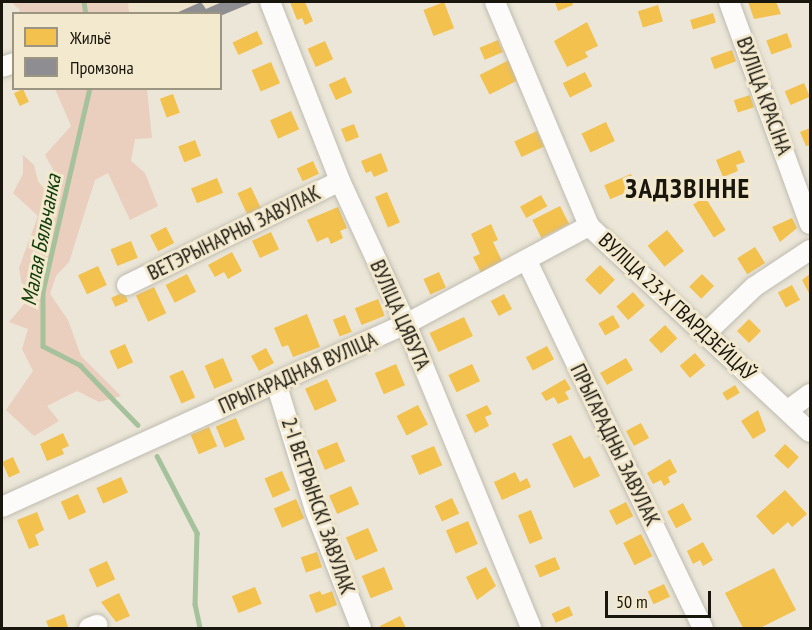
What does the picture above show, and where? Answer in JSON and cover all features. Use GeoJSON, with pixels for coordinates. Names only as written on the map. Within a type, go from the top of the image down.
{"type":"FeatureCollection","features":[{"type":"Feature","properties":{"kind":"street","name":"ВУЛІЦА ЦЯБУТА"},"geometry":{"type":"LineString","coordinates":[[270,2],[340,181],[406,324],[531,628]]}},
{"type":"Feature","properties":{"kind":"street","name":"ВУЛІЦА 23-Х ГВАРДЗЕЙЦАЎ"},"geometry":{"type":"LineString","coordinates":[[495,2],[589,226],[810,432]]}},
{"type":"Feature","properties":{"kind":"street","name":"ВУЛІЦА КРАСІНА"},"geometry":{"type":"LineString","coordinates":[[729,2],[810,224]]}},
{"type":"Feature","properties":{"kind":"street","name":"ВЕТЭРЫНАРНЫ ЗАВУЛАК"},"geometry":{"type":"LineString","coordinates":[[128,285],[340,181]]}},
{"type":"Feature","properties":{"kind":"street","name":"ПРЫГАРАДНАЯ ВУЛІЦА"},"geometry":{"type":"LineString","coordinates":[[2,507],[406,324],[589,226]]}},
{"type":"Feature","properties":{"kind":"street"},"geometry":{"type":"LineString","coordinates":[[705,334],[754,287],[810,250]]}},
{"type":"Feature","properties":{"kind":"street","name":"ПРЫГАРАДНЫ ЗАВУЛАК"},"geometry":{"type":"LineString","coordinates":[[527,261],[703,628]]}},
{"type":"Feature","properties":{"kind":"street","name":"2-І ВЕТРЫНСКІ ЗАВУЛАК"},"geometry":{"type":"LineString","coordinates":[[276,383],[315,510],[362,628]]}},
{"type":"Feature","properties":{"kind":"street"},"geometry":{"type":"LineString","coordinates":[[789,410],[810,394]]}},
{"type":"Feature","properties":{"kind":"shaded area"},"geometry":{"type":"Polygon","coordinates":[[[11,2],[128,2],[129,12],[19,12],[20,10],[11,2]]]}},
{"type":"Feature","properties":{"kind":"shaded area"},"geometry":{"type":"Polygon","coordinates":[[[122,2],[254,2],[222,16],[222,12],[127,12],[122,2]]]}},
{"type":"Feature","properties":{"kind":"shaded area"},"geometry":{"type":"Polygon","coordinates":[[[55,90],[147,90],[152,138],[135,139],[131,161],[145,173],[158,206],[130,220],[108,173],[95,180],[69,262],[56,276],[50,294],[68,320],[81,356],[121,396],[99,402],[77,391],[47,406],[59,421],[34,436],[6,410],[33,371],[22,349],[28,329],[9,322],[25,303],[19,268],[38,216],[13,193],[23,174],[23,155],[34,165],[38,181],[56,204],[61,184],[45,155],[71,126],[55,90]]]}},
{"type":"Feature","properties":{"kind":"building: Жильё"},"geometry":{"type":"Polygon","coordinates":[[[290,2],[305,2],[313,21],[305,25],[302,18],[297,20],[290,2]]]}},
{"type":"Feature","properties":{"kind":"building: Жильё"},"geometry":{"type":"Polygon","coordinates":[[[444,2],[454,28],[433,36],[423,10],[444,2]]]}},
{"type":"Feature","properties":{"kind":"building: Жильё"},"geometry":{"type":"Polygon","coordinates":[[[555,2],[572,2],[573,5],[558,11],[555,2]]]}},
{"type":"Feature","properties":{"kind":"building: Жильё"},"geometry":{"type":"Polygon","coordinates":[[[748,2],[776,2],[781,14],[754,19],[748,2]]]}},
{"type":"Feature","properties":{"kind":"building: Жильё"},"geometry":{"type":"Polygon","coordinates":[[[658,5],[663,21],[643,27],[638,11],[658,5]]]}},
{"type":"Feature","properties":{"kind":"building: Жильё"},"geometry":{"type":"Polygon","coordinates":[[[713,13],[716,23],[693,30],[690,20],[713,13]]]}},
{"type":"Feature","properties":{"kind":"building: Жильё"},"geometry":{"type":"Polygon","coordinates":[[[587,22],[598,46],[585,52],[588,57],[567,67],[554,41],[587,22]]]}},
{"type":"Feature","properties":{"kind":"building: Жильё"},"geometry":{"type":"Polygon","coordinates":[[[257,31],[263,44],[238,55],[233,42],[257,31]]]}},
{"type":"Feature","properties":{"kind":"building: Жильё"},"geometry":{"type":"Polygon","coordinates":[[[787,33],[792,47],[771,55],[766,41],[787,33]]]}},
{"type":"Feature","properties":{"kind":"building: Жильё"},"geometry":{"type":"Polygon","coordinates":[[[498,40],[503,52],[485,60],[480,48],[498,40]]]}},
{"type":"Feature","properties":{"kind":"building: Жильё"},"geometry":{"type":"Polygon","coordinates":[[[325,41],[333,59],[316,67],[308,49],[325,41]]]}},
{"type":"Feature","properties":{"kind":"building: Жильё"},"geometry":{"type":"Polygon","coordinates":[[[732,50],[736,61],[714,69],[710,58],[732,50]]]}},
{"type":"Feature","properties":{"kind":"building: Жильё"},"geometry":{"type":"Polygon","coordinates":[[[509,60],[519,80],[490,95],[480,75],[509,60]]]}},
{"type":"Feature","properties":{"kind":"building: Жильё"},"geometry":{"type":"Polygon","coordinates":[[[271,62],[280,83],[261,91],[252,70],[271,62]]]}},
{"type":"Feature","properties":{"kind":"building: Жильё"},"geometry":{"type":"Polygon","coordinates":[[[585,72],[592,86],[570,98],[563,83],[585,72]]]}},
{"type":"Feature","properties":{"kind":"building: Жильё"},"geometry":{"type":"Polygon","coordinates":[[[345,77],[352,92],[336,100],[329,85],[345,77]]]}},
{"type":"Feature","properties":{"kind":"building: Жильё"},"geometry":{"type":"Polygon","coordinates":[[[804,83],[810,97],[791,105],[785,91],[804,83]]]}},
{"type":"Feature","properties":{"kind":"building: Жильё"},"geometry":{"type":"Polygon","coordinates":[[[23,90],[29,102],[20,106],[14,93],[23,90]]]}},
{"type":"Feature","properties":{"kind":"building: Жильё"},"geometry":{"type":"Polygon","coordinates":[[[173,94],[180,113],[167,118],[160,99],[173,94]]]}},
{"type":"Feature","properties":{"kind":"building: Жильё"},"geometry":{"type":"Polygon","coordinates":[[[750,95],[754,107],[738,113],[734,100],[750,95]]]}},
{"type":"Feature","properties":{"kind":"building: Жильё"},"geometry":{"type":"Polygon","coordinates":[[[291,111],[299,129],[278,139],[270,120],[291,111]]]}},
{"type":"Feature","properties":{"kind":"building: Жильё"},"geometry":{"type":"Polygon","coordinates":[[[606,122],[615,141],[590,152],[582,133],[606,122]]]}},
{"type":"Feature","properties":{"kind":"building: Жильё"},"geometry":{"type":"Polygon","coordinates":[[[354,124],[359,137],[346,142],[341,129],[354,124]]]}},
{"type":"Feature","properties":{"kind":"building: Жильё"},"geometry":{"type":"Polygon","coordinates":[[[810,128],[810,145],[806,146],[800,132],[810,128]]]}},
{"type":"Feature","properties":{"kind":"building: Жильё"},"geometry":{"type":"Polygon","coordinates":[[[537,131],[544,146],[522,157],[514,142],[537,131]]]}},
{"type":"Feature","properties":{"kind":"building: Жильё"},"geometry":{"type":"Polygon","coordinates":[[[195,140],[201,156],[184,162],[178,146],[195,140]]]}},
{"type":"Feature","properties":{"kind":"building: Жильё"},"geometry":{"type":"Polygon","coordinates":[[[740,150],[745,162],[736,165],[738,171],[723,177],[716,160],[740,150]]]}},
{"type":"Feature","properties":{"kind":"building: Жильё"},"geometry":{"type":"Polygon","coordinates":[[[381,153],[388,171],[374,177],[371,171],[366,173],[361,161],[381,153]]]}},
{"type":"Feature","properties":{"kind":"building: Жильё"},"geometry":{"type":"Polygon","coordinates":[[[313,161],[319,174],[303,181],[297,169],[313,161]]]}},
{"type":"Feature","properties":{"kind":"building: Жильё"},"geometry":{"type":"Polygon","coordinates":[[[631,174],[637,188],[610,199],[604,185],[631,174]]]}},
{"type":"Feature","properties":{"kind":"building: Жильё"},"geometry":{"type":"Polygon","coordinates":[[[217,178],[223,193],[197,203],[191,188],[217,178]]]}},
{"type":"Feature","properties":{"kind":"building: Жильё"},"geometry":{"type":"Polygon","coordinates":[[[251,187],[261,208],[247,214],[237,193],[251,187]]]}},
{"type":"Feature","properties":{"kind":"building: Жильё"},"geometry":{"type":"Polygon","coordinates":[[[387,192],[400,222],[388,227],[375,197],[387,192]]]}},
{"type":"Feature","properties":{"kind":"building: Жильё"},"geometry":{"type":"Polygon","coordinates":[[[541,195],[547,206],[526,218],[520,207],[541,195]]]}},
{"type":"Feature","properties":{"kind":"building: Жильё"},"geometry":{"type":"Polygon","coordinates":[[[705,197],[726,230],[714,237],[693,204],[705,197]]]}},
{"type":"Feature","properties":{"kind":"building: Жильё"},"geometry":{"type":"Polygon","coordinates":[[[560,206],[569,224],[541,238],[532,220],[560,206]]]}},
{"type":"Feature","properties":{"kind":"building: Жильё"},"geometry":{"type":"Polygon","coordinates":[[[338,207],[347,228],[340,231],[343,238],[331,244],[328,237],[317,242],[307,220],[338,207]]]}},
{"type":"Feature","properties":{"kind":"building: Жильё"},"geometry":{"type":"Polygon","coordinates":[[[792,218],[797,228],[780,242],[772,227],[792,218]]]}},
{"type":"Feature","properties":{"kind":"building: Жильё"},"geometry":{"type":"Polygon","coordinates":[[[491,224],[498,240],[493,242],[503,263],[481,273],[473,257],[480,254],[471,234],[491,224]]]}},
{"type":"Feature","properties":{"kind":"building: Жильё"},"geometry":{"type":"Polygon","coordinates":[[[166,227],[174,243],[158,251],[150,235],[166,227]]]}},
{"type":"Feature","properties":{"kind":"building: Жильё"},"geometry":{"type":"Polygon","coordinates":[[[667,230],[684,251],[665,267],[648,246],[667,230]]]}},
{"type":"Feature","properties":{"kind":"building: Жильё"},"geometry":{"type":"Polygon","coordinates":[[[271,232],[279,249],[260,258],[252,241],[271,232]]]}},
{"type":"Feature","properties":{"kind":"building: Жильё"},"geometry":{"type":"Polygon","coordinates":[[[131,241],[138,258],[117,266],[111,249],[131,241]]]}},
{"type":"Feature","properties":{"kind":"building: Жильё"},"geometry":{"type":"Polygon","coordinates":[[[755,247],[765,263],[747,274],[737,258],[755,247]]]}},
{"type":"Feature","properties":{"kind":"building: Жильё"},"geometry":{"type":"Polygon","coordinates":[[[232,252],[242,271],[228,279],[224,272],[215,277],[208,265],[232,252]]]}},
{"type":"Feature","properties":{"kind":"building: Жильё"},"geometry":{"type":"Polygon","coordinates":[[[600,265],[615,280],[600,295],[585,280],[600,265]]]}},
{"type":"Feature","properties":{"kind":"building: Жильё"},"geometry":{"type":"Polygon","coordinates":[[[98,266],[107,285],[87,294],[78,275],[98,266]]]}},
{"type":"Feature","properties":{"kind":"building: Жильё"},"geometry":{"type":"Polygon","coordinates":[[[439,272],[446,288],[430,294],[423,279],[439,272]]]}},
{"type":"Feature","properties":{"kind":"building: Жильё"},"geometry":{"type":"Polygon","coordinates":[[[187,274],[196,292],[175,303],[166,285],[187,274]]]}},
{"type":"Feature","properties":{"kind":"building: Жильё"},"geometry":{"type":"Polygon","coordinates":[[[702,274],[714,286],[701,299],[689,287],[702,274]]]}},
{"type":"Feature","properties":{"kind":"building: Жильё"},"geometry":{"type":"Polygon","coordinates":[[[810,274],[810,295],[802,280],[810,274]]]}},
{"type":"Feature","properties":{"kind":"building: Жильё"},"geometry":{"type":"Polygon","coordinates":[[[792,285],[800,300],[786,308],[778,293],[792,285]]]}},
{"type":"Feature","properties":{"kind":"building: Жильё"},"geometry":{"type":"Polygon","coordinates":[[[154,287],[166,313],[148,322],[136,295],[154,287]]]}},
{"type":"Feature","properties":{"kind":"building: Жильё"},"geometry":{"type":"Polygon","coordinates":[[[124,292],[128,301],[115,307],[111,298],[124,292]]]}},
{"type":"Feature","properties":{"kind":"building: Жильё"},"geometry":{"type":"Polygon","coordinates":[[[633,292],[645,306],[628,320],[616,306],[633,292]]]}},
{"type":"Feature","properties":{"kind":"building: Жильё"},"geometry":{"type":"Polygon","coordinates":[[[504,294],[512,309],[499,316],[491,301],[504,294]]]}},
{"type":"Feature","properties":{"kind":"building: Жильё"},"geometry":{"type":"Polygon","coordinates":[[[378,299],[385,316],[362,325],[355,308],[378,299]]]}},
{"type":"Feature","properties":{"kind":"building: Жильё"},"geometry":{"type":"Polygon","coordinates":[[[307,314],[320,347],[293,357],[288,345],[282,347],[274,328],[307,314]]]}},
{"type":"Feature","properties":{"kind":"building: Жильё"},"geometry":{"type":"Polygon","coordinates":[[[345,315],[352,332],[340,337],[333,320],[345,315]]]}},
{"type":"Feature","properties":{"kind":"building: Жильё"},"geometry":{"type":"Polygon","coordinates":[[[613,315],[620,327],[605,336],[598,324],[613,315]]]}},
{"type":"Feature","properties":{"kind":"building: Жильё"},"geometry":{"type":"Polygon","coordinates":[[[464,317],[473,336],[438,352],[430,333],[464,317]]]}},
{"type":"Feature","properties":{"kind":"building: Жильё"},"geometry":{"type":"Polygon","coordinates":[[[749,319],[761,331],[749,343],[737,331],[749,319]]]}},
{"type":"Feature","properties":{"kind":"building: Жильё"},"geometry":{"type":"Polygon","coordinates":[[[665,325],[677,338],[661,353],[649,340],[665,325]]]}},
{"type":"Feature","properties":{"kind":"building: Жильё"},"geometry":{"type":"Polygon","coordinates":[[[125,344],[133,362],[118,369],[109,351],[125,344]]]}},
{"type":"Feature","properties":{"kind":"building: Жильё"},"geometry":{"type":"Polygon","coordinates":[[[547,346],[554,359],[533,371],[526,357],[547,346]]]}},
{"type":"Feature","properties":{"kind":"building: Жильё"},"geometry":{"type":"Polygon","coordinates":[[[266,348],[274,363],[259,371],[251,356],[266,348]]]}},
{"type":"Feature","properties":{"kind":"building: Жильё"},"geometry":{"type":"Polygon","coordinates":[[[695,353],[705,365],[690,378],[680,366],[695,353]]]}},
{"type":"Feature","properties":{"kind":"building: Жильё"},"geometry":{"type":"Polygon","coordinates":[[[223,358],[233,381],[214,389],[205,366],[223,358]]]}},
{"type":"Feature","properties":{"kind":"building: Жильё"},"geometry":{"type":"Polygon","coordinates":[[[626,358],[633,370],[607,385],[600,373],[626,358]]]}},
{"type":"Feature","properties":{"kind":"building: Жильё"},"geometry":{"type":"Polygon","coordinates":[[[396,364],[405,385],[384,394],[375,373],[396,364]]]}},
{"type":"Feature","properties":{"kind":"building: Жильё"},"geometry":{"type":"Polygon","coordinates":[[[472,364],[480,381],[456,392],[448,375],[472,364]]]}},
{"type":"Feature","properties":{"kind":"building: Жильё"},"geometry":{"type":"Polygon","coordinates":[[[183,370],[195,397],[181,404],[169,376],[183,370]]]}},
{"type":"Feature","properties":{"kind":"building: Жильё"},"geometry":{"type":"Polygon","coordinates":[[[327,379],[337,401],[315,411],[305,389],[327,379]]]}},
{"type":"Feature","properties":{"kind":"building: Жильё"},"geometry":{"type":"Polygon","coordinates":[[[565,379],[571,389],[565,392],[569,399],[558,404],[554,397],[546,401],[541,393],[565,379]]]}},
{"type":"Feature","properties":{"kind":"building: Жильё"},"geometry":{"type":"Polygon","coordinates":[[[735,385],[740,393],[727,401],[722,393],[735,385]]]}},
{"type":"Feature","properties":{"kind":"building: Жильё"},"geometry":{"type":"Polygon","coordinates":[[[418,405],[428,425],[407,435],[397,416],[418,405]]]}},
{"type":"Feature","properties":{"kind":"building: Жильё"},"geometry":{"type":"Polygon","coordinates":[[[487,405],[492,414],[485,417],[489,426],[475,433],[466,415],[487,405]]]}},
{"type":"Feature","properties":{"kind":"building: Жильё"},"geometry":{"type":"Polygon","coordinates":[[[758,410],[766,431],[753,439],[741,421],[758,410]]]}},
{"type":"Feature","properties":{"kind":"building: Жильё"},"geometry":{"type":"Polygon","coordinates":[[[236,418],[245,439],[225,448],[216,427],[236,418]]]}},
{"type":"Feature","properties":{"kind":"building: Жильё"},"geometry":{"type":"Polygon","coordinates":[[[641,423],[649,438],[634,446],[626,431],[641,423]]]}},
{"type":"Feature","properties":{"kind":"building: Жильё"},"geometry":{"type":"Polygon","coordinates":[[[209,427],[217,446],[199,454],[191,435],[209,427]]]}},
{"type":"Feature","properties":{"kind":"building: Жильё"},"geometry":{"type":"Polygon","coordinates":[[[63,433],[69,446],[62,449],[64,454],[47,461],[40,444],[63,433]]]}},
{"type":"Feature","properties":{"kind":"building: Жильё"},"geometry":{"type":"Polygon","coordinates":[[[571,435],[584,459],[590,456],[600,476],[574,488],[552,444],[571,435]]]}},
{"type":"Feature","properties":{"kind":"building: Жильё"},"geometry":{"type":"Polygon","coordinates":[[[337,442],[345,461],[325,470],[317,451],[337,442]]]}},
{"type":"Feature","properties":{"kind":"building: Жильё"},"geometry":{"type":"Polygon","coordinates":[[[785,444],[799,457],[788,469],[774,456],[785,444]]]}},
{"type":"Feature","properties":{"kind":"building: Жильё"},"geometry":{"type":"Polygon","coordinates":[[[434,446],[442,465],[419,475],[411,456],[434,446]]]}},
{"type":"Feature","properties":{"kind":"building: Жильё"},"geometry":{"type":"Polygon","coordinates":[[[13,457],[20,473],[9,477],[2,462],[13,457]]]}},
{"type":"Feature","properties":{"kind":"building: Жильё"},"geometry":{"type":"Polygon","coordinates":[[[670,459],[677,472],[668,477],[670,482],[664,486],[661,480],[653,484],[647,473],[670,459]]]}},
{"type":"Feature","properties":{"kind":"building: Жильё"},"geometry":{"type":"Polygon","coordinates":[[[282,471],[290,490],[273,498],[265,478],[282,471]]]}},
{"type":"Feature","properties":{"kind":"building: Жильё"},"geometry":{"type":"Polygon","coordinates":[[[515,472],[520,482],[527,478],[531,487],[502,500],[494,482],[515,472]]]}},
{"type":"Feature","properties":{"kind":"building: Жильё"},"geometry":{"type":"Polygon","coordinates":[[[121,477],[128,493],[103,504],[96,488],[121,477]]]}},
{"type":"Feature","properties":{"kind":"building: Жильё"},"geometry":{"type":"Polygon","coordinates":[[[351,486],[359,504],[337,514],[329,496],[351,486]]]}},
{"type":"Feature","properties":{"kind":"building: Жильё"},"geometry":{"type":"Polygon","coordinates":[[[785,490],[807,514],[792,527],[788,522],[773,535],[756,516],[785,490]]]}},
{"type":"Feature","properties":{"kind":"building: Жильё"},"geometry":{"type":"Polygon","coordinates":[[[78,494],[86,512],[69,520],[61,502],[78,494]]]}},
{"type":"Feature","properties":{"kind":"building: Жильё"},"geometry":{"type":"Polygon","coordinates":[[[452,498],[459,513],[442,521],[435,506],[452,498]]]}},
{"type":"Feature","properties":{"kind":"building: Жильё"},"geometry":{"type":"Polygon","coordinates":[[[296,499],[304,518],[282,528],[274,508],[296,499]]]}},
{"type":"Feature","properties":{"kind":"building: Жильё"},"geometry":{"type":"Polygon","coordinates":[[[626,502],[633,516],[616,525],[609,511],[626,502]]]}},
{"type":"Feature","properties":{"kind":"building: Жильё"},"geometry":{"type":"Polygon","coordinates":[[[683,503],[692,520],[676,528],[667,511],[683,503]]]}},
{"type":"Feature","properties":{"kind":"building: Жильё"},"geometry":{"type":"Polygon","coordinates":[[[531,510],[543,539],[530,544],[518,515],[531,510]]]}},
{"type":"Feature","properties":{"kind":"building: Жильё"},"geometry":{"type":"Polygon","coordinates":[[[37,512],[44,530],[35,535],[39,545],[29,549],[17,520],[37,512]]]}},
{"type":"Feature","properties":{"kind":"building: Жильё"},"geometry":{"type":"Polygon","coordinates":[[[468,521],[478,544],[456,553],[446,530],[468,521]]]}},
{"type":"Feature","properties":{"kind":"building: Жильё"},"geometry":{"type":"Polygon","coordinates":[[[368,528],[378,551],[356,560],[346,537],[368,528]]]}},
{"type":"Feature","properties":{"kind":"building: Жильё"},"geometry":{"type":"Polygon","coordinates":[[[641,534],[652,556],[635,565],[623,543],[641,534]]]}},
{"type":"Feature","properties":{"kind":"building: Жильё"},"geometry":{"type":"Polygon","coordinates":[[[703,542],[713,560],[703,566],[700,560],[693,564],[687,551],[703,542]]]}},
{"type":"Feature","properties":{"kind":"building: Жильё"},"geometry":{"type":"Polygon","coordinates":[[[317,552],[322,567],[306,572],[301,557],[317,552]]]}},
{"type":"Feature","properties":{"kind":"building: Жильё"},"geometry":{"type":"Polygon","coordinates":[[[555,557],[560,569],[540,578],[535,566],[555,557]]]}},
{"type":"Feature","properties":{"kind":"building: Жильё"},"geometry":{"type":"Polygon","coordinates":[[[107,561],[115,579],[97,587],[89,569],[107,561]]]}},
{"type":"Feature","properties":{"kind":"building: Жильё"},"geometry":{"type":"Polygon","coordinates":[[[384,567],[393,589],[371,598],[362,576],[384,567]]]}},
{"type":"Feature","properties":{"kind":"building: Жильё"},"geometry":{"type":"Polygon","coordinates":[[[486,567],[496,586],[477,600],[466,577],[486,567]]]}},
{"type":"Feature","properties":{"kind":"building: Жильё"},"geometry":{"type":"Polygon","coordinates":[[[774,568],[796,610],[760,628],[743,628],[725,593],[774,568]]]}},
{"type":"Feature","properties":{"kind":"building: Жильё"},"geometry":{"type":"Polygon","coordinates":[[[664,584],[670,597],[654,604],[648,592],[664,584]]]}},
{"type":"Feature","properties":{"kind":"building: Жильё"},"geometry":{"type":"Polygon","coordinates":[[[255,587],[262,604],[239,613],[232,596],[255,587]]]}},
{"type":"Feature","properties":{"kind":"building: Жильё"},"geometry":{"type":"Polygon","coordinates":[[[320,591],[322,595],[332,591],[337,605],[316,613],[309,595],[320,591]]]}},
{"type":"Feature","properties":{"kind":"building: Жильё"},"geometry":{"type":"Polygon","coordinates":[[[119,593],[130,616],[116,622],[101,602],[119,593]]]}},
{"type":"Feature","properties":{"kind":"building: Жильё"},"geometry":{"type":"Polygon","coordinates":[[[569,606],[573,615],[556,623],[552,614],[569,606]]]}},
{"type":"Feature","properties":{"kind":"building: Жильё"},"geometry":{"type":"Polygon","coordinates":[[[64,614],[68,627],[49,628],[46,621],[64,614]]]}},
{"type":"Feature","properties":{"kind":"building: Жильё"},"geometry":{"type":"Polygon","coordinates":[[[400,616],[406,628],[381,628],[380,626],[400,616]]]}},
{"type":"Feature","properties":{"kind":"building: Промзона"},"geometry":{"type":"Polygon","coordinates":[[[201,2],[206,9],[222,2],[254,2],[222,15],[222,12],[178,12],[201,2]]]}},
{"type":"Feature","properties":{"kind":"waterway","name":"Малая Бяльчанка"},"geometry":{"type":"LineString","coordinates":[[84,2],[86,12]]}},
{"type":"Feature","properties":{"kind":"waterway","name":"Малая Бяльчанка"},"geometry":{"type":"LineString","coordinates":[[90,90],[43,292],[43,346],[80,365],[138,425]]}},
{"type":"Feature","properties":{"kind":"waterway","name":"Малая Бяльчанка"},"geometry":{"type":"LineString","coordinates":[[157,456],[197,533],[195,604],[200,628]]}},
{"type":"Feature","properties":{"kind":"district","name":"ЗАДЗВІННЕ"},"geometry":{"type":"Point","coordinates":[688,189]}}]}
